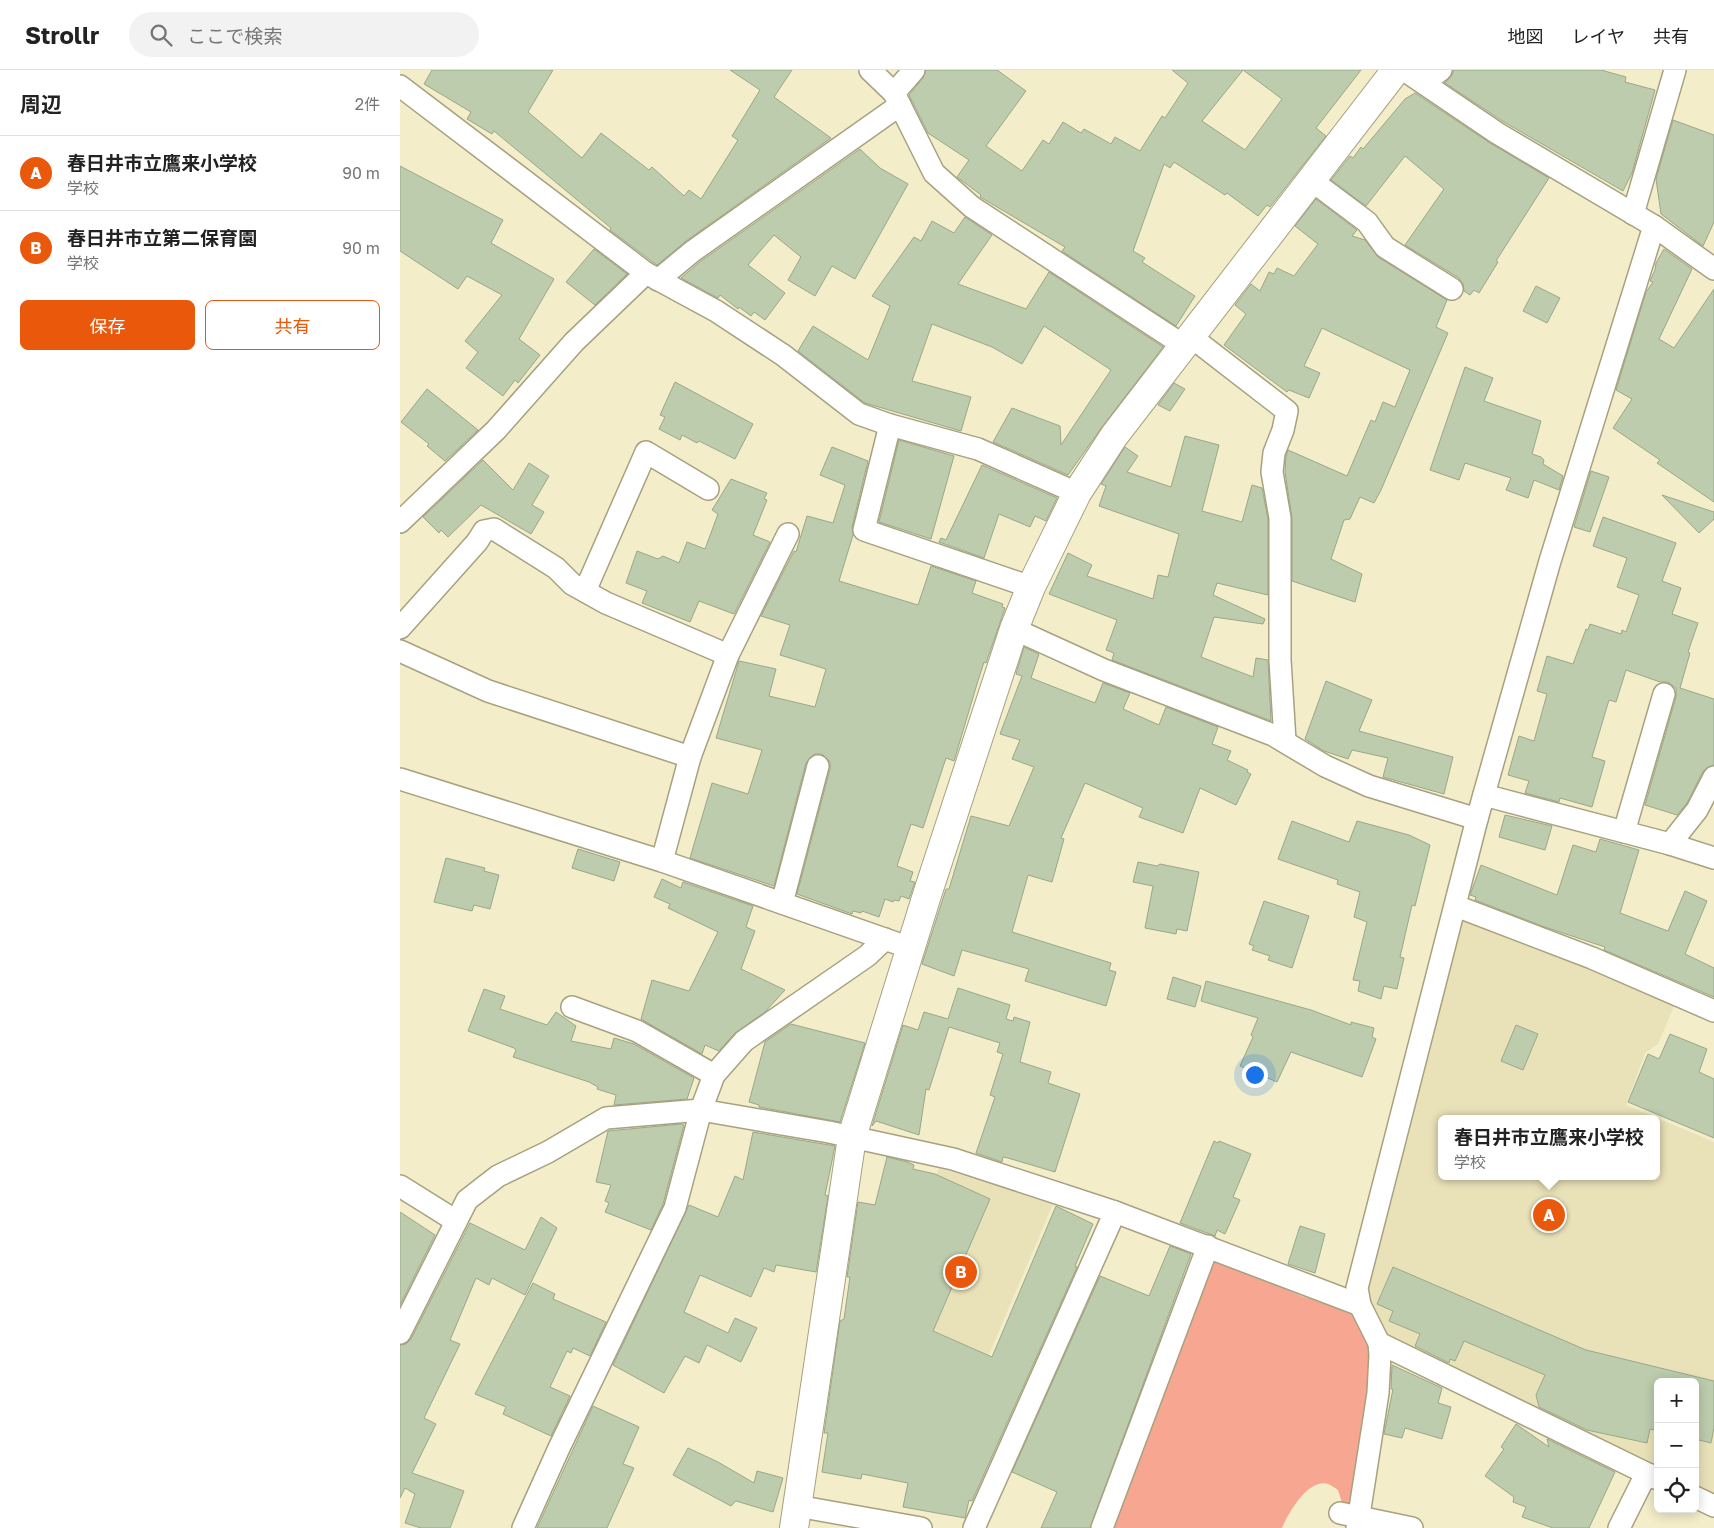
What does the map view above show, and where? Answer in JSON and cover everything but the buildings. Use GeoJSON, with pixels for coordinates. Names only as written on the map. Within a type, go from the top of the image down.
{"type":"FeatureCollection","features":[{"type":"Feature","properties":{"kind":"street"},"geometry":{"type":"LineString","coordinates":[[870,70],[897,99],[934,173],[972,207],[1187,341],[1287,411],[1283,430],[1274,453],[1272,472],[1280,518],[1280,660],[1285,741]]}},
{"type":"Feature","properties":{"kind":"street"},"geometry":{"type":"LineString","coordinates":[[400,522],[496,430],[574,342],[652,276],[693,251],[897,99],[914,70]]}},
{"type":"Feature","properties":{"kind":"street"},"geometry":{"type":"LineString","coordinates":[[921,1528],[796,1517],[852,1137],[910,947],[1014,629],[1031,587],[1077,493],[1114,436],[1396,70]]}},
{"type":"Feature","properties":{"kind":"street"},"geometry":{"type":"LineString","coordinates":[[1404,70],[1432,76],[1497,133],[1654,226],[1714,269]]}},
{"type":"Feature","properties":{"kind":"street"},"geometry":{"type":"LineString","coordinates":[[1633,214],[1675,70]]}},
{"type":"Feature","properties":{"kind":"street"},"geometry":{"type":"LineString","coordinates":[[400,86],[652,276],[716,311],[783,355],[859,414],[890,425],[978,449],[1077,493]]}},
{"type":"Feature","properties":{"kind":"street"},"geometry":{"type":"LineString","coordinates":[[1311,180],[1367,222],[1384,247],[1452,289]]}},
{"type":"Feature","properties":{"kind":"street"},"geometry":{"type":"LineString","coordinates":[[1412,1528],[1352,1519],[1378,1393],[1379,1343],[1360,1304],[1356,1288],[1477,819],[1550,561],[1654,226]]}},
{"type":"Feature","properties":{"kind":"street"},"geometry":{"type":"LineString","coordinates":[[890,425],[864,530],[1031,587]]}},
{"type":"Feature","properties":{"kind":"street"},"geometry":{"type":"LineString","coordinates":[[585,591],[646,452],[708,489]]}},
{"type":"Feature","properties":{"kind":"street"},"geometry":{"type":"LineString","coordinates":[[400,628],[484,532],[494,529],[556,568],[585,591],[606,603],[728,655]]}},
{"type":"Feature","properties":{"kind":"street"},"geometry":{"type":"LineString","coordinates":[[662,861],[690,757],[728,655],[788,534]]}},
{"type":"Feature","properties":{"kind":"street"},"geometry":{"type":"LineString","coordinates":[[1014,629],[1104,670],[1285,741],[1326,766],[1369,786],[1477,819]]}},
{"type":"Feature","properties":{"kind":"street"},"geometry":{"type":"LineString","coordinates":[[400,651],[488,691],[690,757]]}},
{"type":"Feature","properties":{"kind":"street"},"geometry":{"type":"LineString","coordinates":[[1624,832],[1664,694]]}},
{"type":"Feature","properties":{"kind":"street"},"geometry":{"type":"LineString","coordinates":[[782,903],[818,766]]}},
{"type":"Feature","properties":{"kind":"street"},"geometry":{"type":"LineString","coordinates":[[1670,844],[1697,810],[1714,777]]}},
{"type":"Feature","properties":{"kind":"street"},"geometry":{"type":"LineString","coordinates":[[400,779],[662,861],[885,940],[910,947]]}},
{"type":"Feature","properties":{"kind":"street"},"geometry":{"type":"LineString","coordinates":[[1484,795],[1670,844],[1714,858]]}},
{"type":"Feature","properties":{"kind":"street"},"geometry":{"type":"LineString","coordinates":[[1456,906],[1592,958],[1714,1010]]}},
{"type":"Feature","properties":{"kind":"street"},"geometry":{"type":"LineString","coordinates":[[523,1528],[559,1448],[675,1208],[701,1110],[714,1075],[744,1041],[868,956],[885,940]]}},
{"type":"Feature","properties":{"kind":"street"},"geometry":{"type":"LineString","coordinates":[[572,1008],[637,1032],[714,1075]]}},
{"type":"Feature","properties":{"kind":"street"},"geometry":{"type":"LineString","coordinates":[[400,1334],[467,1200],[498,1176],[548,1152],[606,1118],[701,1110],[852,1137],[953,1159],[1115,1212],[1360,1304]]}},
{"type":"Feature","properties":{"kind":"street"},"geometry":{"type":"LineString","coordinates":[[400,1186],[456,1222]]}},
{"type":"Feature","properties":{"kind":"street"},"geometry":{"type":"LineString","coordinates":[[974,1528],[1115,1212]]}},
{"type":"Feature","properties":{"kind":"street"},"geometry":{"type":"LineString","coordinates":[[1102,1528],[1208,1246]]}},
{"type":"Feature","properties":{"kind":"street"},"geometry":{"type":"LineString","coordinates":[[1379,1343],[1654,1477]]}},
{"type":"Feature","properties":{"kind":"street"},"geometry":{"type":"LineString","coordinates":[[1619,1528],[1642,1482],[1654,1477]]}},
{"type":"Feature","properties":{"kind":"street"},"geometry":{"type":"LineString","coordinates":[[1699,1499],[1714,1506]]}},
{"type":"Feature","properties":{"kind":"shaded area"},"geometry":{"type":"Polygon","coordinates":[[[1468,914],[1676,1002],[1658,1044],[1645,1053],[1626,1105],[1650,1115],[1438,1115],[1438,1180],[1660,1180],[1660,1119],[1714,1142],[1714,1500],[1699,1493],[1699,1378],[1654,1378],[1654,1469],[1388,1340],[1368,1308],[1366,1288],[1460,919],[1468,914]]]}},
{"type":"Feature","properties":{"kind":"shaded area"},"geometry":{"type":"Polygon","coordinates":[[[939,1168],[1053,1204],[970,1399],[887,1301],[907,1243],[939,1168]]]}},
{"type":"Feature","properties":{"kind":"shaded area"},"geometry":{"type":"Polygon","coordinates":[[[1216,1261],[1304,1297],[1349,1310],[1372,1348],[1369,1391],[1352,1507],[1342,1503],[1338,1490],[1328,1484],[1321,1484],[1313,1486],[1306,1492],[1294,1506],[1282,1528],[1112,1528],[1209,1264],[1216,1261]]]}},
{"type":"Feature","properties":{"kind":"place","name":"春日井市立鷹来小学校"},"geometry":{"type":"Point","coordinates":[1549,1215]}},
{"type":"Feature","properties":{"kind":"place","name":"春日井市立第二保育園"},"geometry":{"type":"Point","coordinates":[961,1272]}}]}
